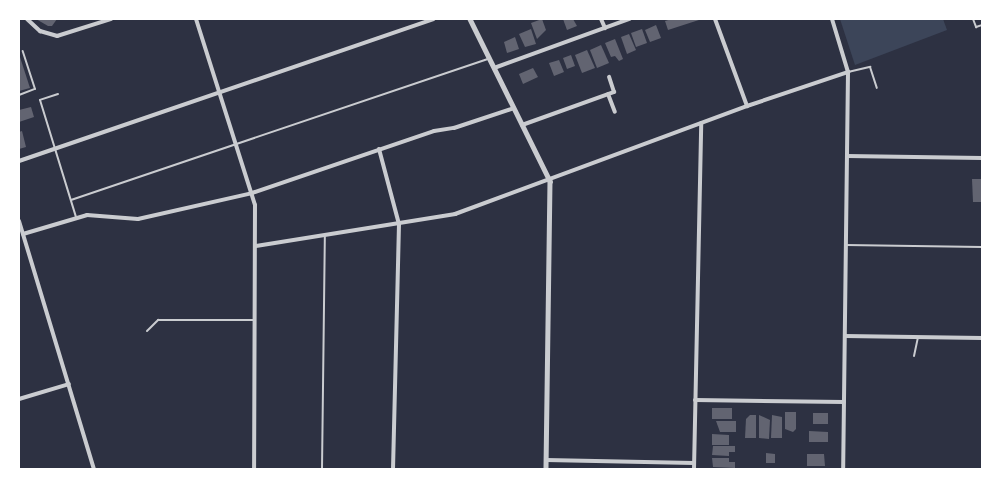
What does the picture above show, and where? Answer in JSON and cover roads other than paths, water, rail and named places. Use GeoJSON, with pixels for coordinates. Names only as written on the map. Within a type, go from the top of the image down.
{"type":"FeatureCollection","features":[{"type":"Feature","properties":{"kind":"street"},"geometry":{"type":"LineString","coordinates":[[27,19],[40,31],[57,36],[110,19]]}},
{"type":"Feature","properties":{"kind":"street"},"geometry":{"type":"LineString","coordinates":[[196,19],[252,193],[256,246],[254,469]]}},
{"type":"Feature","properties":{"kind":"street"},"geometry":{"type":"LineString","coordinates":[[19,161],[433,19]]}},
{"type":"Feature","properties":{"kind":"street"},"geometry":{"type":"LineString","coordinates":[[470,19],[550,181],[546,469]]}},
{"type":"Feature","properties":{"kind":"street"},"geometry":{"type":"LineString","coordinates":[[601,19],[605,28]]}},
{"type":"Feature","properties":{"kind":"street"},"geometry":{"type":"LineString","coordinates":[[494,68],[629,19]]}},
{"type":"Feature","properties":{"kind":"street"},"geometry":{"type":"LineString","coordinates":[[715,19],[747,106]]}},
{"type":"Feature","properties":{"kind":"street"},"geometry":{"type":"LineString","coordinates":[[832,19],[848,72],[843,469]]}},
{"type":"Feature","properties":{"kind":"street"},"geometry":{"type":"LineString","coordinates":[[256,246],[455,214],[550,181],[747,106],[848,72]]}},
{"type":"Feature","properties":{"kind":"street"},"geometry":{"type":"LineString","coordinates":[[522,125],[614,92],[609,77]]}},
{"type":"Feature","properties":{"kind":"street"},"geometry":{"type":"LineString","coordinates":[[608,94],[615,112]]}},
{"type":"Feature","properties":{"kind":"street"},"geometry":{"type":"LineString","coordinates":[[23,234],[76,217],[97,215],[138,219],[252,193],[379,149],[514,108]]}},
{"type":"Feature","properties":{"kind":"street"},"geometry":{"type":"LineString","coordinates":[[694,469],[701,123]]}},
{"type":"Feature","properties":{"kind":"street"},"geometry":{"type":"LineString","coordinates":[[379,149],[399,224],[393,469]]}},
{"type":"Feature","properties":{"kind":"street"},"geometry":{"type":"LineString","coordinates":[[847,156],[982,158]]}},
{"type":"Feature","properties":{"kind":"street"},"geometry":{"type":"LineString","coordinates":[[19,221],[94,469]]}},
{"type":"Feature","properties":{"kind":"street"},"geometry":{"type":"LineString","coordinates":[[845,336],[982,338]]}},
{"type":"Feature","properties":{"kind":"street"},"geometry":{"type":"LineString","coordinates":[[19,399],[69,384]]}},
{"type":"Feature","properties":{"kind":"street"},"geometry":{"type":"LineString","coordinates":[[695,400],[844,402]]}},
{"type":"Feature","properties":{"kind":"street"},"geometry":{"type":"LineString","coordinates":[[546,460],[694,463]]}},
{"type":"Feature","properties":{"kind":"lane"},"geometry":{"type":"LineString","coordinates":[[973,19],[976,27],[982,25]]}},
{"type":"Feature","properties":{"kind":"lane"},"geometry":{"type":"LineString","coordinates":[[19,95],[35,89],[23,51]]}},
{"type":"Feature","properties":{"kind":"lane"},"geometry":{"type":"LineString","coordinates":[[71,200],[490,59]]}},
{"type":"Feature","properties":{"kind":"lane"},"geometry":{"type":"LineString","coordinates":[[848,72],[870,67],[877,88]]}},
{"type":"Feature","properties":{"kind":"lane"},"geometry":{"type":"LineString","coordinates":[[58,94],[40,100],[76,217]]}},
{"type":"Feature","properties":{"kind":"lane"},"geometry":{"type":"LineString","coordinates":[[322,469],[325,236]]}},
{"type":"Feature","properties":{"kind":"lane"},"geometry":{"type":"LineString","coordinates":[[846,246],[982,247]]}},
{"type":"Feature","properties":{"kind":"lane"},"geometry":{"type":"LineString","coordinates":[[147,331],[158,320],[255,320]]}},
{"type":"Feature","properties":{"kind":"lane"},"geometry":{"type":"LineString","coordinates":[[914,356],[918,337]]}}]}
